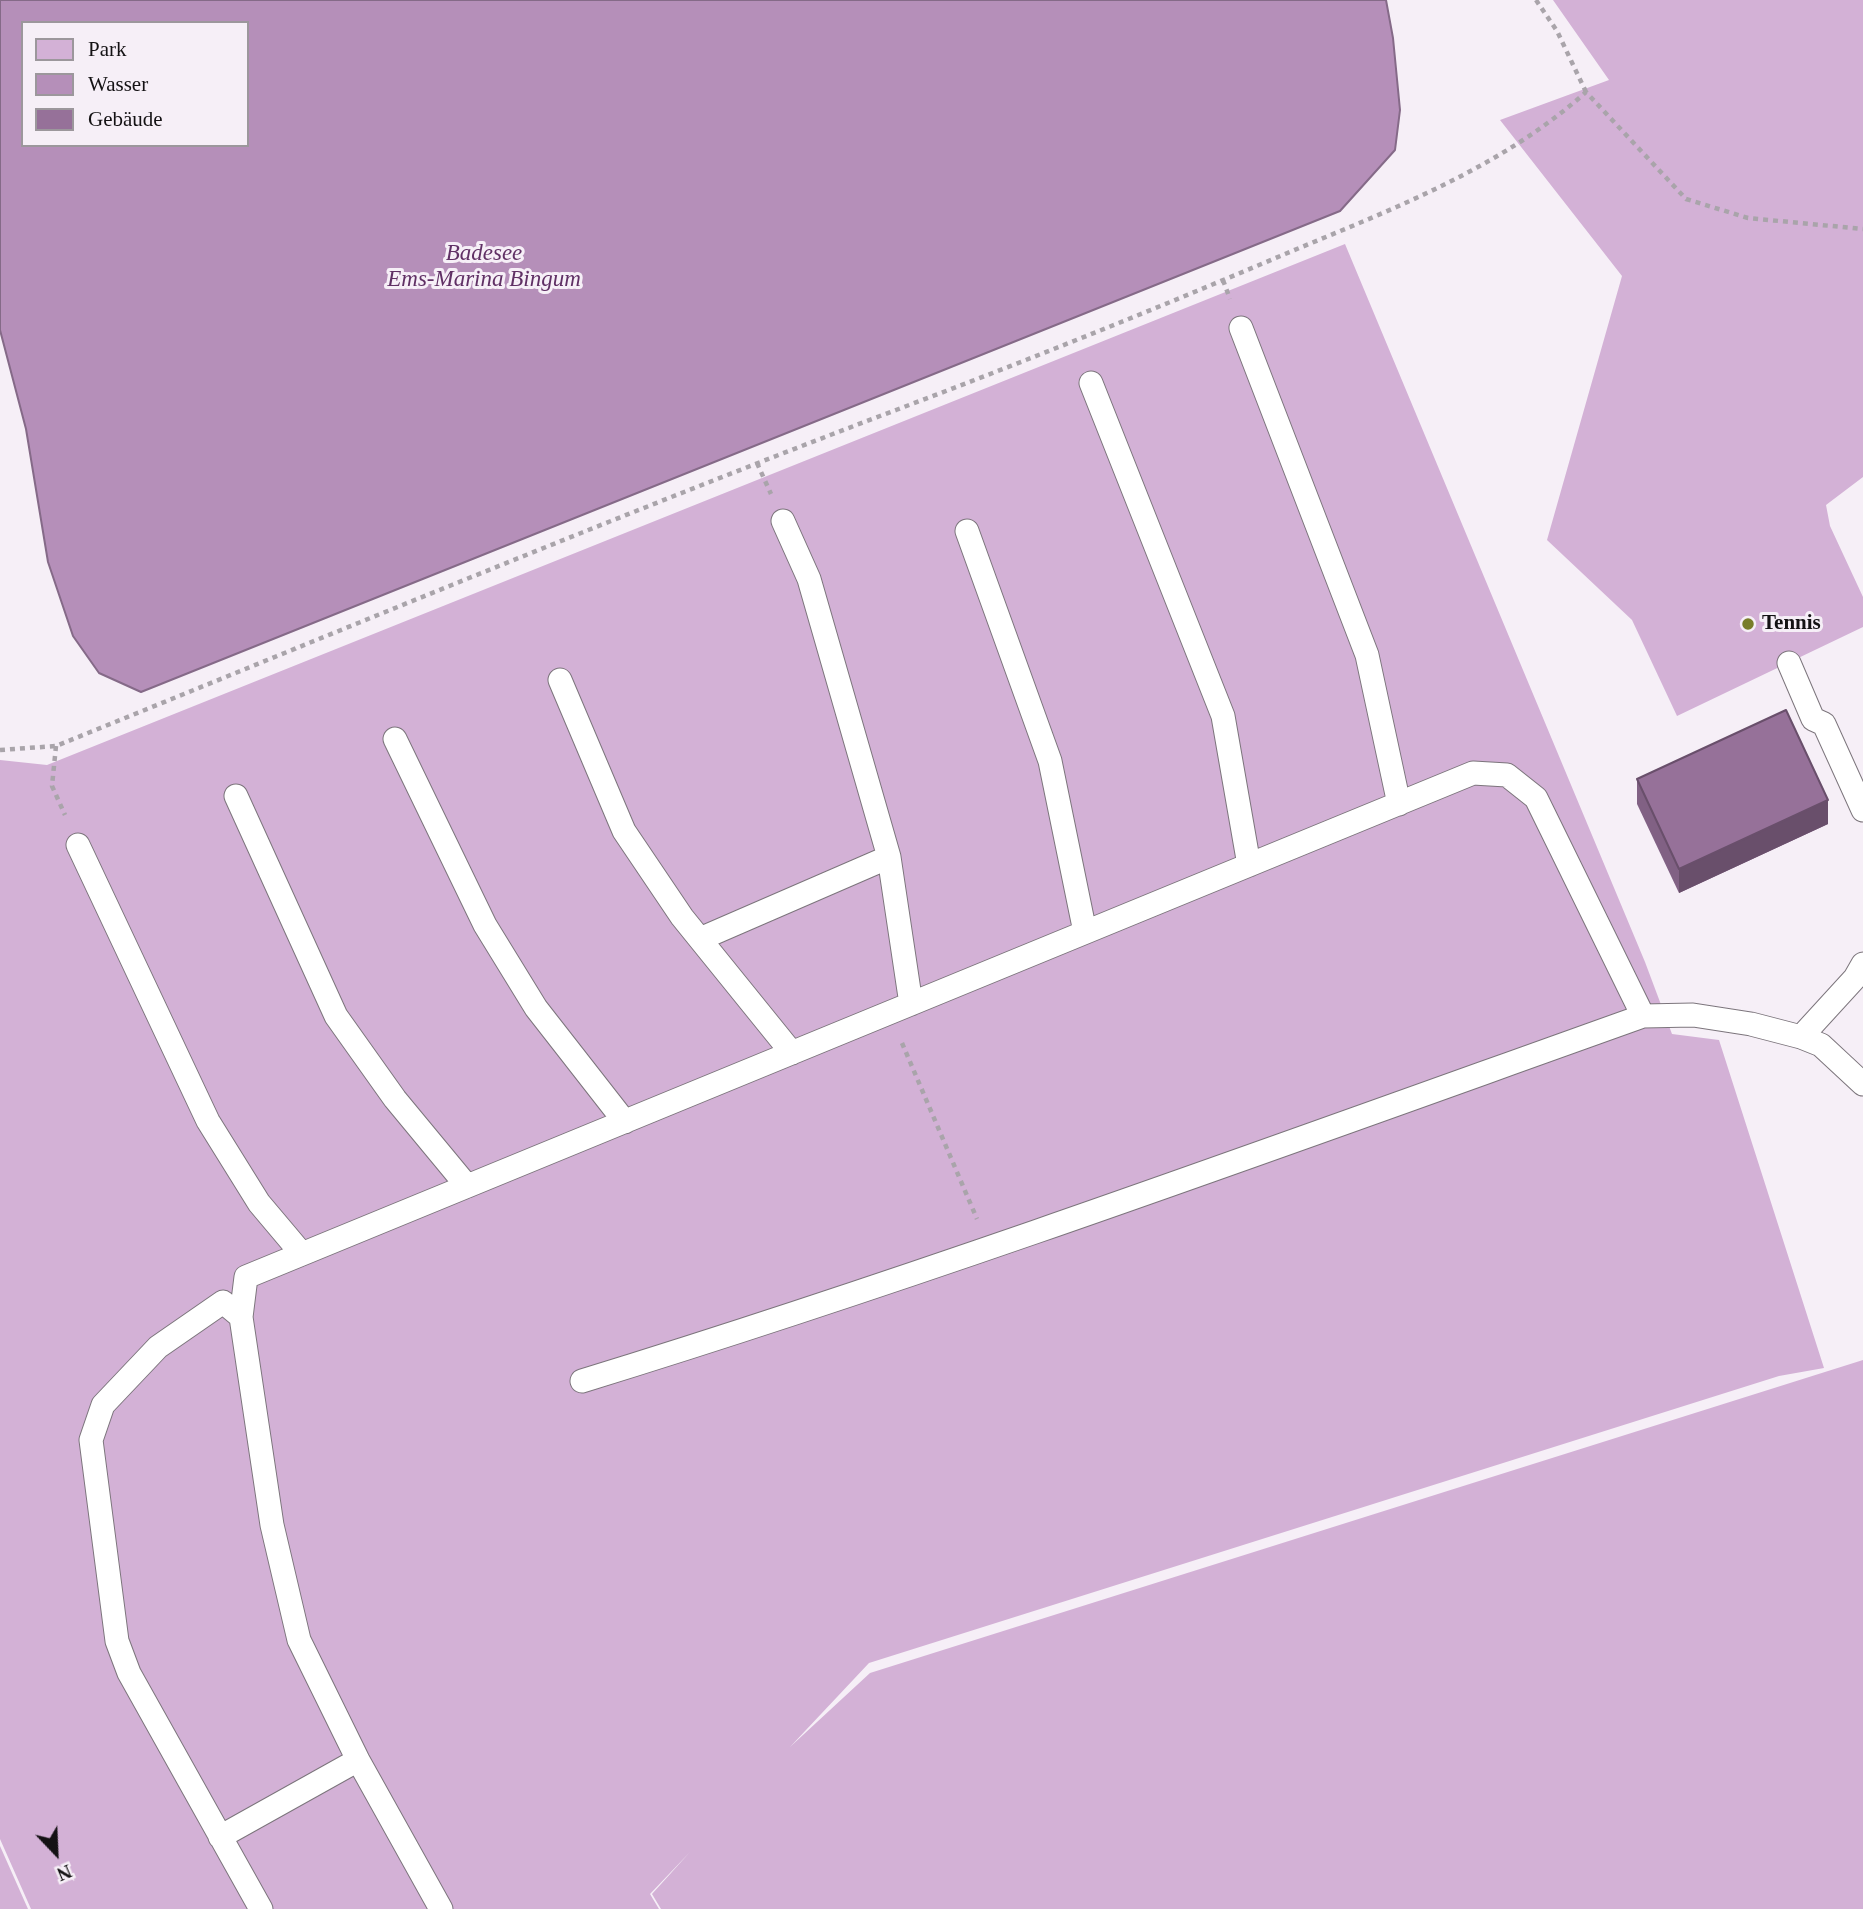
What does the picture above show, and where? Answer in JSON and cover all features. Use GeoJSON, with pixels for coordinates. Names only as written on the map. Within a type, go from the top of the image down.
{"type":"FeatureCollection","features":[{"type":"Feature","properties":{"kind":"lane"},"geometry":{"type":"LineString","coordinates":[[1241,328],[1367,655],[1399,804]]}},
{"type":"Feature","properties":{"kind":"lane"},"geometry":{"type":"LineString","coordinates":[[1091,383],[1223,716],[1249,865]]}},
{"type":"Feature","properties":{"kind":"lane"},"geometry":{"type":"LineString","coordinates":[[783,521],[809,579],[889,857],[911,1004]]}},
{"type":"Feature","properties":{"kind":"lane"},"geometry":{"type":"LineString","coordinates":[[967,531],[1050,761],[1085,932]]}},
{"type":"Feature","properties":{"kind":"lane"},"geometry":{"type":"LineString","coordinates":[[1789,663],[1813,719],[1824,724],[1863,810]]}},
{"type":"Feature","properties":{"kind":"lane"},"geometry":{"type":"LineString","coordinates":[[560,680],[624,831],[682,917],[792,1053]]}},
{"type":"Feature","properties":{"kind":"lane"},"geometry":{"type":"LineString","coordinates":[[395,739],[485,925],[536,1008],[625,1122]]}},
{"type":"Feature","properties":{"kind":"lane"},"geometry":{"type":"LineString","coordinates":[[441,1909],[358,1760],[299,1640],[272,1525],[241,1317],[246,1277],[1473,773],[1507,775],[1536,798],[1643,1016]]}},
{"type":"Feature","properties":{"kind":"lane"},"geometry":{"type":"LineString","coordinates":[[236,796],[336,1016],[396,1100],[467,1186]]}},
{"type":"Feature","properties":{"kind":"lane"},"geometry":{"type":"LineString","coordinates":[[78,845],[208,1121],[259,1203],[302,1254]]}},
{"type":"Feature","properties":{"kind":"lane"},"geometry":{"type":"LineString","coordinates":[[700,939],[889,857]]}},
{"type":"Feature","properties":{"kind":"lane"},"geometry":{"type":"LineString","coordinates":[[1801,1037],[1855,978],[1863,964]]}},
{"type":"Feature","properties":{"kind":"lane"},"geometry":{"type":"LineString","coordinates":[[582,1381],[729,1336],[989,1249],[1643,1016],[1693,1015],[1751,1024],[1801,1037],[1821,1045],[1863,1084]]}},
{"type":"Feature","properties":{"kind":"lane"},"geometry":{"type":"LineString","coordinates":[[241,1317],[223,1302],[158,1347],[103,1405],[91,1440],[117,1641],[129,1673],[261,1909]]}},
{"type":"Feature","properties":{"kind":"lane"},"geometry":{"type":"LineString","coordinates":[[220,1837],[358,1760]]}},
{"type":"Feature","properties":{"kind":"path"},"geometry":{"type":"LineString","coordinates":[[1536,0],[1557,31],[1586,93],[1686,199],[1748,218],[1863,229]]}},
{"type":"Feature","properties":{"kind":"path"},"geometry":{"type":"LineString","coordinates":[[0,750],[56,746],[757,463],[1074,343],[1385,212],[1502,155],[1586,93]]}},
{"type":"Feature","properties":{"kind":"path"},"geometry":{"type":"LineString","coordinates":[[52,786],[56,746]]}},
{"type":"Feature","properties":{"kind":"path"},"geometry":{"type":"LineString","coordinates":[[914,1071],[989,1249]]}},
{"type":"Feature","properties":{"kind":"green space"},"geometry":{"type":"Polygon","coordinates":[[[1553,0],[1863,0],[1863,477],[1826,505],[1830,526],[1863,597],[1863,627],[1677,716],[1632,620],[1547,540],[1622,276],[1500,120],[1609,80],[1553,0]]]}},
{"type":"Feature","properties":{"kind":"green space"},"geometry":{"type":"Polygon","coordinates":[[[1345,244],[1645,962],[1672,1034],[1719,1040],[1824,1368],[1779,1376],[869,1663],[790,1747],[870,1673],[1863,1360],[1863,1909],[661,1909],[652,1894],[690,1852],[650,1894],[659,1909],[31,1909],[0,1839],[0,760],[47,765],[1345,244]]]}},
{"type":"Feature","properties":{"kind":"green space"},"geometry":{"type":"Polygon","coordinates":[[[0,1846],[28,1909],[0,1909],[0,1846]]]}},
{"type":"Feature","properties":{"kind":"water","name":"Badesee Ems-Marina Bingum"},"geometry":{"type":"Polygon","coordinates":[[[0,0],[1386,0],[1393,38],[1400,110],[1395,150],[1340,211],[141,692],[99,673],[73,636],[48,562],[26,429],[0,330],[0,0]]]}},
{"type":"Feature","properties":{"kind":"building"},"geometry":{"type":"Polygon","coordinates":[[[1786,710],[1828,800],[1679,869],[1637,779],[1786,710]]]}},
{"type":"Feature","properties":{"kind":"place","name":"Tennis"},"geometry":{"type":"Point","coordinates":[1748,624]}}]}
